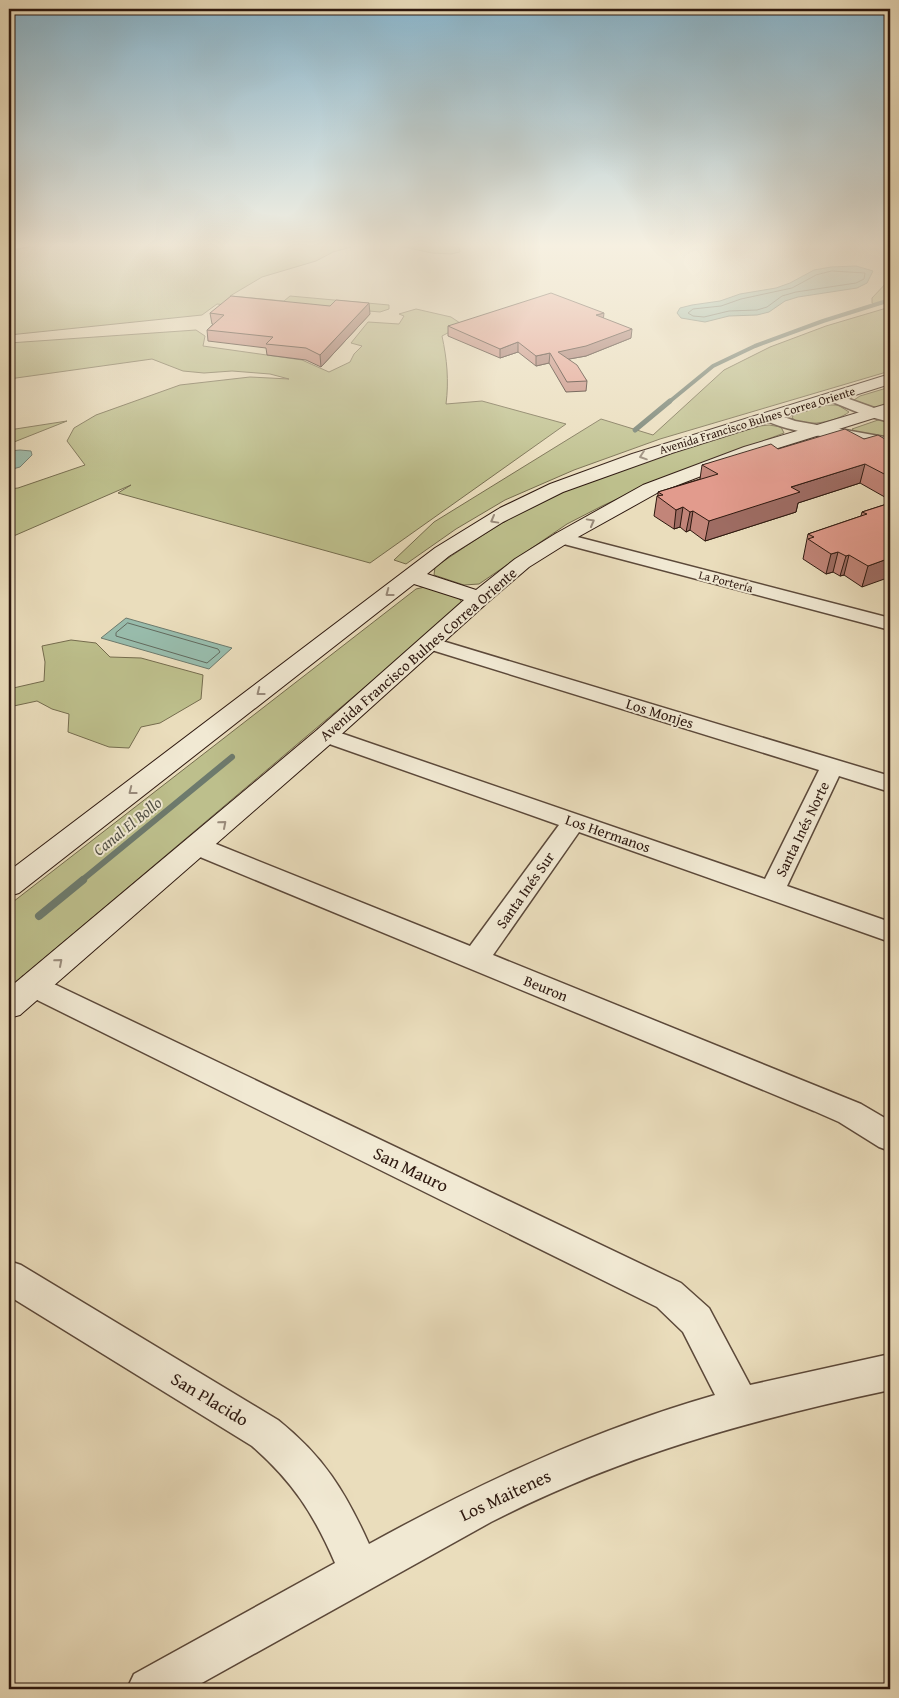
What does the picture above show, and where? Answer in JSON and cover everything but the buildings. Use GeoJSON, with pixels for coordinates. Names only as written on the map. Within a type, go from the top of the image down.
{"type":"FeatureCollection","features":[{"type":"Feature","properties":{"kind":"street","name":"Avenida Francisco Bulnes Correa Oriente"},"geometry":{"type":"LineString","coordinates":[[9,886],[442,552],[490,522],[537,498],[600,471],[890,379]]}},
{"type":"Feature","properties":{"kind":"street"},"geometry":{"type":"LineString","coordinates":[[835,398],[881,415]]}},
{"type":"Feature","properties":{"kind":"street","name":"Avenida Francisco Bulnes Correa Oriente"},"geometry":{"type":"LineString","coordinates":[[9,1006],[326,735],[479,598],[522,563],[562,538],[650,489],[724,460],[817,430],[881,415],[890,408]]}},
{"type":"Feature","properties":{"kind":"street"},"geometry":{"type":"LineString","coordinates":[[770,417],[792,425],[890,443]]}},
{"type":"Feature","properties":{"kind":"street","name":"La Portería"},"geometry":{"type":"LineString","coordinates":[[562,538],[890,624]]}},
{"type":"Feature","properties":{"kind":"street"},"geometry":{"type":"LineString","coordinates":[[412,576],[479,598]]}},
{"type":"Feature","properties":{"kind":"street","name":"Los Monjes"},"geometry":{"type":"LineString","coordinates":[[429,642],[890,784]]}},
{"type":"Feature","properties":{"kind":"street","name":"Los Hermanos"},"geometry":{"type":"LineString","coordinates":[[326,735],[890,932]]}},
{"type":"Feature","properties":{"kind":"street","name":"Santa Inés Norte"},"geometry":{"type":"LineString","coordinates":[[772,891],[832,766]]}},
{"type":"Feature","properties":{"kind":"street","name":"Santa Inés Sur"},"geometry":{"type":"LineString","coordinates":[[476,959],[574,822]]}},
{"type":"Feature","properties":{"kind":"street","name":"Beuron"},"geometry":{"type":"LineString","coordinates":[[197,846],[825,1102],[850,1113],[890,1138]]}},
{"type":"Feature","properties":{"kind":"street","name":"San Mauro"},"geometry":{"type":"LineString","coordinates":[[33,985],[669,1295],[696,1320],[741,1406]]}},
{"type":"Feature","properties":{"kind":"street","name":"San Placido"},"geometry":{"type":"LineString","coordinates":[[9,1277],[265,1432],[285,1448],[322,1491],[337,1519],[360,1572]]}},
{"type":"Feature","properties":{"kind":"street","name":"Los Maitenes"},"geometry":{"type":"LineString","coordinates":[[149,1689],[453,1519],[581,1460],[661,1430],[741,1406],[800,1390],[890,1372]]}},
{"type":"Feature","properties":{"kind":"green space"},"geometry":{"type":"Polygon","coordinates":[[[9,322],[132,322],[9,335],[9,322]]]}},
{"type":"Feature","properties":{"kind":"green space"},"geometry":{"type":"Polygon","coordinates":[[[368,322],[399,324],[400,322],[459,322],[463,325],[442,336],[447,370],[446,404],[482,401],[566,424],[370,563],[118,493],[131,485],[9,538],[9,489],[18,488],[85,465],[67,441],[74,428],[96,415],[180,385],[250,377],[289,379],[270,374],[232,371],[204,373],[183,371],[152,359],[9,379],[9,343],[196,330],[205,336],[203,346],[302,360],[329,372],[350,362],[354,354],[362,346],[351,343],[368,322]]]}},
{"type":"Feature","properties":{"kind":"green space"},"geometry":{"type":"Polygon","coordinates":[[[839,322],[890,322],[890,371],[660,439],[574,470],[505,500],[456,529],[406,564],[394,560],[434,522],[601,419],[653,435],[724,370],[770,347],[839,322]]]}},
{"type":"Feature","properties":{"kind":"green space"},"geometry":{"type":"Polygon","coordinates":[[[890,387],[890,404],[867,407],[854,400],[860,396],[890,387]]]}},
{"type":"Feature","properties":{"kind":"green space"},"geometry":{"type":"Polygon","coordinates":[[[827,405],[838,405],[849,412],[829,421],[812,423],[804,423],[792,418],[794,414],[827,405]]]}},
{"type":"Feature","properties":{"kind":"green space"},"geometry":{"type":"Polygon","coordinates":[[[881,419],[890,420],[890,440],[858,434],[852,429],[881,419]]]}},
{"type":"Feature","properties":{"kind":"green space"},"geometry":{"type":"Polygon","coordinates":[[[67,421],[9,444],[9,430],[67,421]]]}},
{"type":"Feature","properties":{"kind":"green space"},"geometry":{"type":"Polygon","coordinates":[[[760,426],[781,427],[784,433],[656,481],[602,506],[567,524],[479,584],[464,585],[434,575],[435,567],[481,536],[529,508],[562,492],[660,456],[760,426]]]}},
{"type":"Feature","properties":{"kind":"green space"},"geometry":{"type":"Polygon","coordinates":[[[429,586],[458,597],[463,604],[9,988],[9,905],[416,589],[429,586]]]}},
{"type":"Feature","properties":{"kind":"green space"},"geometry":{"type":"Polygon","coordinates":[[[71,640],[96,643],[110,657],[141,658],[203,675],[201,699],[160,723],[141,727],[129,748],[109,747],[68,732],[69,714],[52,709],[37,701],[9,707],[9,689],[44,681],[45,662],[42,646],[71,640]]]}},
{"type":"Feature","properties":{"kind":"water"},"geometry":{"type":"Polygon","coordinates":[[[9,451],[31,451],[32,455],[20,467],[9,470],[9,451]]]}},
{"type":"Feature","properties":{"kind":"water"},"geometry":{"type":"Polygon","coordinates":[[[126,618],[232,648],[209,669],[101,638],[126,618]]]}},
{"type":"Feature","properties":{"kind":"waterway","name":"Canal El Bollo"},"geometry":{"type":"LineString","coordinates":[[669,402],[713,366],[755,346],[820,322]]}},
{"type":"Feature","properties":{"kind":"waterway","name":"Canal El Bollo"},"geometry":{"type":"LineString","coordinates":[[635,430],[670,401]]}},
{"type":"Feature","properties":{"kind":"waterway","name":"Canal El Bollo"},"geometry":{"type":"LineString","coordinates":[[81,881],[232,757]]}},
{"type":"Feature","properties":{"kind":"waterway","name":"Canal El Bollo"},"geometry":{"type":"LineString","coordinates":[[39,916],[83,880]]}}]}
